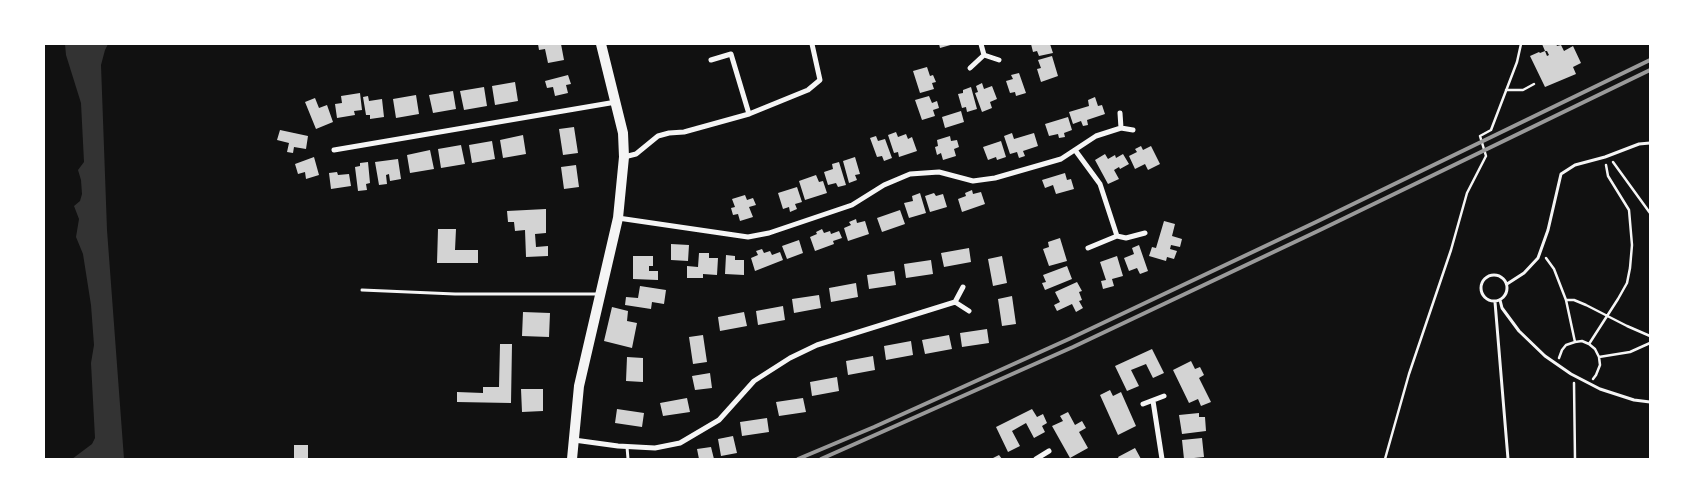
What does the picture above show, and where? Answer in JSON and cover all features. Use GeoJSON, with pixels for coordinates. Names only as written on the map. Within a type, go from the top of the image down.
{"type":"FeatureCollection","features":[{"type":"Feature","properties":{"kind":"main road"},"geometry":{"type":"LineString","coordinates":[[572,459],[580,386],[618,218],[624,157],[623,132],[602,44]]}},
{"type":"Feature","properties":{"kind":"street"},"geometry":{"type":"LineString","coordinates":[[624,157],[636,154],[658,136],[684,132],[749,114],[808,90],[820,80],[812,44]]}},
{"type":"Feature","properties":{"kind":"street"},"geometry":{"type":"LineString","coordinates":[[981,44],[984,55]]}},
{"type":"Feature","properties":{"kind":"street"},"geometry":{"type":"LineString","coordinates":[[711,60],[731,54],[749,114]]}},
{"type":"Feature","properties":{"kind":"street"},"geometry":{"type":"LineString","coordinates":[[984,55],[1000,60]]}},
{"type":"Feature","properties":{"kind":"street"},"geometry":{"type":"LineString","coordinates":[[970,68],[984,55]]}},
{"type":"Feature","properties":{"kind":"street"},"geometry":{"type":"LineString","coordinates":[[334,150],[616,102]]}},
{"type":"Feature","properties":{"kind":"street"},"geometry":{"type":"LineString","coordinates":[[1120,113],[1122,128]]}},
{"type":"Feature","properties":{"kind":"street"},"geometry":{"type":"LineString","coordinates":[[618,218],[748,237],[769,233],[852,205],[884,185],[910,174],[939,172],[973,180],[996,178],[1061,160],[1096,136],[1122,128],[1133,130]]}},
{"type":"Feature","properties":{"kind":"street"},"geometry":{"type":"LineString","coordinates":[[1075,150],[1100,184],[1116,236]]}},
{"type":"Feature","properties":{"kind":"street"},"geometry":{"type":"LineString","coordinates":[[1088,248],[1116,236],[1126,238],[1145,233]]}},
{"type":"Feature","properties":{"kind":"street"},"geometry":{"type":"LineString","coordinates":[[574,440],[655,448],[680,443],[719,420],[754,382],[790,358],[825,342],[955,302],[963,287]]}},
{"type":"Feature","properties":{"kind":"street"},"geometry":{"type":"LineString","coordinates":[[955,302],[969,311]]}},
{"type":"Feature","properties":{"kind":"street"},"geometry":{"type":"LineString","coordinates":[[1143,404],[1164,396]]}},
{"type":"Feature","properties":{"kind":"street"},"geometry":{"type":"LineString","coordinates":[[1153,401],[1162,459]]}},
{"type":"Feature","properties":{"kind":"street"},"geometry":{"type":"LineString","coordinates":[[1036,459],[1049,451]]}},
{"type":"Feature","properties":{"kind":"lane"},"geometry":{"type":"LineString","coordinates":[[1507,284],[1524,273],[1538,258],[1548,230],[1561,174],[1575,165],[1606,157],[1639,144],[1650,143]]}},
{"type":"Feature","properties":{"kind":"lane"},"geometry":{"type":"LineString","coordinates":[[1494,275],[1502,277],[1507,284],[1507,292],[1500,300],[1495,302],[1487,299],[1482,293],[1481,284],[1486,278],[1494,275]]}},
{"type":"Feature","properties":{"kind":"lane"},"geometry":{"type":"LineString","coordinates":[[362,290],[455,294],[601,294]]}},
{"type":"Feature","properties":{"kind":"lane"},"geometry":{"type":"LineString","coordinates":[[1500,300],[1502,308],[1519,331],[1545,356],[1600,389],[1634,400],[1650,402]]}},
{"type":"Feature","properties":{"kind":"lane"},"geometry":{"type":"LineString","coordinates":[[1495,302],[1508,459]]}},
{"type":"Feature","properties":{"kind":"lane"},"geometry":{"type":"LineString","coordinates":[[627,446],[628,459]]}},
{"type":"Feature","properties":{"kind":"path"},"geometry":{"type":"LineString","coordinates":[[1385,459],[1409,374],[1451,250],[1467,193],[1486,156],[1480,136],[1491,130],[1517,62],[1521,44]]}},
{"type":"Feature","properties":{"kind":"path"},"geometry":{"type":"LineString","coordinates":[[1506,90],[1523,90],[1534,84]]}},
{"type":"Feature","properties":{"kind":"path"},"geometry":{"type":"LineString","coordinates":[[1606,157],[1614,162],[1650,212]]}},
{"type":"Feature","properties":{"kind":"path"},"geometry":{"type":"LineString","coordinates":[[1589,344],[1618,299],[1627,282],[1630,268],[1632,245],[1629,210],[1608,176],[1606,157]]}},
{"type":"Feature","properties":{"kind":"path"},"geometry":{"type":"LineString","coordinates":[[1540,251],[1554,269],[1566,300],[1575,342]]}},
{"type":"Feature","properties":{"kind":"path"},"geometry":{"type":"LineString","coordinates":[[1566,300],[1580,302],[1650,336]]}},
{"type":"Feature","properties":{"kind":"path"},"geometry":{"type":"LineString","coordinates":[[1557,364],[1566,345],[1582,341],[1589,344],[1595,349],[1600,365],[1596,375],[1589,383]]}},
{"type":"Feature","properties":{"kind":"path"},"geometry":{"type":"LineString","coordinates":[[1599,357],[1630,352],[1650,343]]}},
{"type":"Feature","properties":{"kind":"path"},"geometry":{"type":"LineString","coordinates":[[1574,375],[1575,459]]}},
{"type":"Feature","properties":{"kind":"shaded area"},"geometry":{"type":"Polygon","coordinates":[[[65,44],[108,44],[101,65],[107,230],[124,459],[72,459],[92,444],[95,438],[91,363],[94,345],[91,305],[83,254],[76,237],[79,219],[74,206],[80,201],[82,194],[78,170],[84,162],[81,103],[66,55],[65,44]]]}},
{"type":"Feature","properties":{"kind":"building"},"geometry":{"type":"Polygon","coordinates":[[[538,44],[561,44],[564,60],[548,63],[545,49],[539,50],[538,44]]]}},
{"type":"Feature","properties":{"kind":"building"},"geometry":{"type":"Polygon","coordinates":[[[939,44],[954,44],[940,48],[939,44]]]}},
{"type":"Feature","properties":{"kind":"building"},"geometry":{"type":"Polygon","coordinates":[[[1031,44],[1050,44],[1053,53],[1039,56],[1037,51],[1033,52],[1031,44]]]}},
{"type":"Feature","properties":{"kind":"building"},"geometry":{"type":"Polygon","coordinates":[[[1542,44],[1561,45],[1564,51],[1573,46],[1581,63],[1573,67],[1576,74],[1545,87],[1530,56],[1545,51],[1542,44]]]}},
{"type":"Feature","properties":{"kind":"building"},"geometry":{"type":"Polygon","coordinates":[[[1052,56],[1058,76],[1041,82],[1037,69],[1041,68],[1038,60],[1052,56]]]}},
{"type":"Feature","properties":{"kind":"building"},"geometry":{"type":"Polygon","coordinates":[[[927,67],[930,76],[933,75],[936,82],[932,83],[934,89],[920,93],[913,71],[927,67]]]}},
{"type":"Feature","properties":{"kind":"building"},"geometry":{"type":"Polygon","coordinates":[[[1019,73],[1026,93],[1016,96],[1015,92],[1010,93],[1006,81],[1013,79],[1011,75],[1019,73]]]}},
{"type":"Feature","properties":{"kind":"building"},"geometry":{"type":"Polygon","coordinates":[[[568,75],[571,84],[566,85],[568,93],[555,96],[553,87],[547,88],[545,81],[568,75]]]}},
{"type":"Feature","properties":{"kind":"building"},"geometry":{"type":"Polygon","coordinates":[[[515,82],[518,101],[495,105],[492,86],[515,82]]]}},
{"type":"Feature","properties":{"kind":"building"},"geometry":{"type":"Polygon","coordinates":[[[982,83],[984,89],[992,86],[997,99],[990,102],[992,108],[982,112],[975,93],[978,92],[976,86],[982,83]]]}},
{"type":"Feature","properties":{"kind":"building"},"geometry":{"type":"Polygon","coordinates":[[[484,87],[487,106],[464,110],[460,91],[484,87]]]}},
{"type":"Feature","properties":{"kind":"building"},"geometry":{"type":"Polygon","coordinates":[[[971,87],[977,109],[967,112],[966,107],[962,108],[958,94],[971,87]]]}},
{"type":"Feature","properties":{"kind":"building"},"geometry":{"type":"Polygon","coordinates":[[[453,91],[456,109],[433,113],[429,95],[453,91]]]}},
{"type":"Feature","properties":{"kind":"building"},"geometry":{"type":"Polygon","coordinates":[[[360,93],[362,110],[354,111],[355,115],[337,118],[335,104],[342,103],[341,96],[360,93]]]}},
{"type":"Feature","properties":{"kind":"building"},"geometry":{"type":"Polygon","coordinates":[[[416,95],[419,114],[396,118],[393,99],[416,95]]]}},
{"type":"Feature","properties":{"kind":"building"},"geometry":{"type":"Polygon","coordinates":[[[368,96],[369,101],[382,99],[384,117],[370,119],[370,115],[366,115],[363,97],[368,96]]]}},
{"type":"Feature","properties":{"kind":"building"},"geometry":{"type":"Polygon","coordinates":[[[929,96],[932,103],[937,101],[939,108],[933,110],[935,116],[922,120],[915,100],[929,96]]]}},
{"type":"Feature","properties":{"kind":"building"},"geometry":{"type":"Polygon","coordinates":[[[1095,97],[1098,106],[1102,105],[1105,114],[1087,120],[1088,125],[1083,126],[1081,121],[1073,124],[1069,112],[1089,106],[1088,100],[1095,97]]]}},
{"type":"Feature","properties":{"kind":"building"},"geometry":{"type":"Polygon","coordinates":[[[315,98],[319,108],[327,105],[333,122],[316,129],[305,102],[315,98]]]}},
{"type":"Feature","properties":{"kind":"building"},"geometry":{"type":"Polygon","coordinates":[[[961,111],[964,122],[945,128],[942,117],[961,111]]]}},
{"type":"Feature","properties":{"kind":"building"},"geometry":{"type":"Polygon","coordinates":[[[1068,117],[1072,130],[1064,133],[1065,137],[1059,138],[1058,134],[1049,136],[1045,124],[1068,117]]]}},
{"type":"Feature","properties":{"kind":"building"},"geometry":{"type":"Polygon","coordinates":[[[574,127],[578,153],[563,155],[559,129],[574,127]]]}},
{"type":"Feature","properties":{"kind":"building"},"geometry":{"type":"Polygon","coordinates":[[[280,130],[308,136],[306,149],[294,147],[293,153],[287,152],[289,143],[277,140],[280,130]]]}},
{"type":"Feature","properties":{"kind":"building"},"geometry":{"type":"Polygon","coordinates":[[[896,132],[898,137],[906,134],[908,139],[912,137],[917,151],[899,157],[898,152],[894,153],[888,135],[896,132]]]}},
{"type":"Feature","properties":{"kind":"building"},"geometry":{"type":"Polygon","coordinates":[[[1012,133],[1014,139],[1034,133],[1038,146],[1023,151],[1025,156],[1019,158],[1017,152],[1010,154],[1004,136],[1012,133]]]}},
{"type":"Feature","properties":{"kind":"building"},"geometry":{"type":"Polygon","coordinates":[[[523,135],[526,154],[503,158],[500,140],[523,135]]]}},
{"type":"Feature","properties":{"kind":"building"},"geometry":{"type":"Polygon","coordinates":[[[876,136],[878,141],[885,139],[892,158],[884,161],[882,156],[877,157],[870,138],[876,136]]]}},
{"type":"Feature","properties":{"kind":"building"},"geometry":{"type":"Polygon","coordinates":[[[950,136],[951,141],[957,140],[959,147],[954,149],[956,156],[943,160],[941,153],[937,155],[935,147],[938,146],[937,140],[950,136]]]}},
{"type":"Feature","properties":{"kind":"building"},"geometry":{"type":"Polygon","coordinates":[[[492,141],[495,159],[472,163],[469,145],[492,141]]]}},
{"type":"Feature","properties":{"kind":"building"},"geometry":{"type":"Polygon","coordinates":[[[1001,141],[1006,157],[997,160],[996,157],[988,160],[983,147],[1001,141]]]}},
{"type":"Feature","properties":{"kind":"building"},"geometry":{"type":"Polygon","coordinates":[[[461,145],[465,164],[441,168],[438,149],[461,145]]]}},
{"type":"Feature","properties":{"kind":"building"},"geometry":{"type":"Polygon","coordinates":[[[1141,146],[1143,150],[1151,146],[1160,164],[1148,170],[1145,164],[1135,169],[1129,156],[1137,152],[1135,149],[1141,146]]]}},
{"type":"Feature","properties":{"kind":"building"},"geometry":{"type":"Polygon","coordinates":[[[430,150],[434,169],[410,173],[407,155],[430,150]]]}},
{"type":"Feature","properties":{"kind":"building"},"geometry":{"type":"Polygon","coordinates":[[[1105,154],[1108,159],[1115,155],[1116,158],[1123,154],[1129,164],[1114,170],[1119,179],[1108,184],[1095,160],[1105,154]]]}},
{"type":"Feature","properties":{"kind":"building"},"geometry":{"type":"Polygon","coordinates":[[[314,157],[319,175],[306,179],[305,172],[298,174],[295,164],[314,157]]]}},
{"type":"Feature","properties":{"kind":"building"},"geometry":{"type":"Polygon","coordinates":[[[855,157],[860,174],[855,175],[857,180],[849,183],[843,161],[855,157]]]}},
{"type":"Feature","properties":{"kind":"building"},"geometry":{"type":"Polygon","coordinates":[[[398,159],[401,179],[390,181],[389,174],[386,175],[387,184],[379,185],[375,162],[398,159]]]}},
{"type":"Feature","properties":{"kind":"building"},"geometry":{"type":"Polygon","coordinates":[[[368,162],[370,183],[366,184],[367,190],[358,191],[355,167],[360,166],[360,163],[368,162]]]}},
{"type":"Feature","properties":{"kind":"building"},"geometry":{"type":"Polygon","coordinates":[[[839,162],[846,185],[838,187],[836,183],[828,185],[824,172],[833,169],[832,164],[839,162]]]}},
{"type":"Feature","properties":{"kind":"building"},"geometry":{"type":"Polygon","coordinates":[[[576,165],[579,187],[564,189],[561,167],[576,165]]]}},
{"type":"Feature","properties":{"kind":"building"},"geometry":{"type":"Polygon","coordinates":[[[337,172],[338,175],[349,174],[351,186],[331,189],[329,173],[337,172]]]}},
{"type":"Feature","properties":{"kind":"building"},"geometry":{"type":"Polygon","coordinates":[[[1065,173],[1067,180],[1071,179],[1074,189],[1056,194],[1053,185],[1045,188],[1042,180],[1065,173]]]}},
{"type":"Feature","properties":{"kind":"building"},"geometry":{"type":"Polygon","coordinates":[[[816,175],[819,182],[823,181],[827,193],[805,200],[799,181],[816,175]]]}},
{"type":"Feature","properties":{"kind":"building"},"geometry":{"type":"Polygon","coordinates":[[[797,187],[802,202],[795,204],[797,209],[790,212],[789,207],[783,209],[778,193],[797,187]]]}},
{"type":"Feature","properties":{"kind":"building"},"geometry":{"type":"Polygon","coordinates":[[[972,190],[973,194],[981,192],[985,204],[962,212],[958,199],[966,196],[965,193],[972,190]]]}},
{"type":"Feature","properties":{"kind":"building"},"geometry":{"type":"Polygon","coordinates":[[[920,193],[926,213],[909,218],[904,203],[913,201],[912,196],[920,193]]]}},
{"type":"Feature","properties":{"kind":"building"},"geometry":{"type":"Polygon","coordinates":[[[934,193],[936,196],[943,194],[947,207],[930,212],[925,196],[934,193]]]}},
{"type":"Feature","properties":{"kind":"building"},"geometry":{"type":"Polygon","coordinates":[[[745,195],[747,200],[753,198],[756,205],[749,207],[753,217],[740,221],[738,214],[733,215],[731,208],[735,207],[732,199],[745,195]]]}},
{"type":"Feature","properties":{"kind":"building"},"geometry":{"type":"Polygon","coordinates":[[[546,209],[546,233],[535,234],[536,247],[548,246],[548,256],[526,257],[525,230],[515,231],[514,222],[508,222],[507,211],[546,209]]]}},
{"type":"Feature","properties":{"kind":"building"},"geometry":{"type":"Polygon","coordinates":[[[900,210],[905,224],[882,232],[877,218],[900,210]]]}},
{"type":"Feature","properties":{"kind":"building"},"geometry":{"type":"Polygon","coordinates":[[[856,219],[857,223],[865,221],[869,234],[848,241],[844,228],[851,225],[849,222],[856,219]]]}},
{"type":"Feature","properties":{"kind":"building"},"geometry":{"type":"Polygon","coordinates":[[[1164,221],[1175,224],[1172,236],[1182,239],[1180,247],[1171,245],[1170,249],[1177,251],[1174,259],[1167,257],[1166,261],[1149,256],[1152,247],[1156,248],[1164,221]]]}},
{"type":"Feature","properties":{"kind":"building"},"geometry":{"type":"Polygon","coordinates":[[[438,229],[456,229],[455,250],[478,250],[478,263],[437,263],[438,229]]]}},
{"type":"Feature","properties":{"kind":"building"},"geometry":{"type":"Polygon","coordinates":[[[822,229],[824,233],[830,231],[831,234],[839,231],[842,238],[833,241],[834,244],[815,251],[810,237],[822,229]]]}},
{"type":"Feature","properties":{"kind":"building"},"geometry":{"type":"Polygon","coordinates":[[[1060,238],[1067,261],[1049,266],[1043,249],[1049,247],[1048,242],[1060,238]]]}},
{"type":"Feature","properties":{"kind":"building"},"geometry":{"type":"Polygon","coordinates":[[[799,240],[803,253],[787,259],[782,246],[799,240]]]}},
{"type":"Feature","properties":{"kind":"building"},"geometry":{"type":"Polygon","coordinates":[[[671,244],[689,245],[688,261],[671,260],[671,244]]]}},
{"type":"Feature","properties":{"kind":"building"},"geometry":{"type":"Polygon","coordinates":[[[1139,245],[1148,271],[1140,274],[1137,268],[1129,271],[1124,258],[1134,254],[1132,248],[1139,245]]]}},
{"type":"Feature","properties":{"kind":"building"},"geometry":{"type":"Polygon","coordinates":[[[969,248],[971,262],[944,267],[941,253],[969,248]]]}},
{"type":"Feature","properties":{"kind":"building"},"geometry":{"type":"Polygon","coordinates":[[[762,249],[764,253],[770,251],[772,255],[780,252],[783,260],[755,271],[751,258],[758,255],[756,251],[762,249]]]}},
{"type":"Feature","properties":{"kind":"building"},"geometry":{"type":"Polygon","coordinates":[[[699,253],[709,253],[709,258],[718,258],[717,275],[703,274],[703,278],[687,278],[687,266],[698,267],[699,253]]]}},
{"type":"Feature","properties":{"kind":"building"},"geometry":{"type":"Polygon","coordinates":[[[726,255],[735,256],[735,260],[744,260],[744,275],[725,274],[726,255]]]}},
{"type":"Feature","properties":{"kind":"building"},"geometry":{"type":"Polygon","coordinates":[[[633,256],[653,256],[653,266],[649,266],[649,271],[658,271],[658,280],[633,279],[633,256]]]}},
{"type":"Feature","properties":{"kind":"building"},"geometry":{"type":"Polygon","coordinates":[[[1002,256],[1007,283],[993,286],[988,259],[1002,256]]]}},
{"type":"Feature","properties":{"kind":"building"},"geometry":{"type":"Polygon","coordinates":[[[1117,256],[1123,276],[1112,279],[1114,286],[1103,289],[1101,281],[1106,280],[1100,262],[1117,256]]]}},
{"type":"Feature","properties":{"kind":"building"},"geometry":{"type":"Polygon","coordinates":[[[931,260],[933,274],[906,278],[904,264],[931,260]]]}},
{"type":"Feature","properties":{"kind":"building"},"geometry":{"type":"Polygon","coordinates":[[[1067,266],[1072,279],[1045,290],[1042,283],[1046,282],[1043,275],[1067,266]]]}},
{"type":"Feature","properties":{"kind":"building"},"geometry":{"type":"Polygon","coordinates":[[[894,271],[896,285],[869,289],[867,275],[894,271]]]}},
{"type":"Feature","properties":{"kind":"building"},"geometry":{"type":"Polygon","coordinates":[[[1077,282],[1082,291],[1079,292],[1082,300],[1079,301],[1083,308],[1076,312],[1072,304],[1057,311],[1054,305],[1060,302],[1055,292],[1077,282]]]}},
{"type":"Feature","properties":{"kind":"building"},"geometry":{"type":"Polygon","coordinates":[[[856,283],[858,297],[831,302],[829,288],[856,283]]]}},
{"type":"Feature","properties":{"kind":"building"},"geometry":{"type":"Polygon","coordinates":[[[640,286],[666,290],[664,304],[652,302],[651,309],[625,305],[626,297],[638,298],[640,286]]]}},
{"type":"Feature","properties":{"kind":"building"},"geometry":{"type":"Polygon","coordinates":[[[819,295],[821,308],[794,313],[792,299],[819,295]]]}},
{"type":"Feature","properties":{"kind":"building"},"geometry":{"type":"Polygon","coordinates":[[[1012,296],[1016,324],[1002,326],[998,299],[1012,296]]]}},
{"type":"Feature","properties":{"kind":"building"},"geometry":{"type":"Polygon","coordinates":[[[783,306],[785,320],[758,325],[756,311],[783,306]]]}},
{"type":"Feature","properties":{"kind":"building"},"geometry":{"type":"Polygon","coordinates":[[[612,307],[628,311],[627,321],[637,323],[632,348],[604,341],[612,307]]]}},
{"type":"Feature","properties":{"kind":"building"},"geometry":{"type":"Polygon","coordinates":[[[523,312],[550,313],[549,337],[522,336],[523,312]]]}},
{"type":"Feature","properties":{"kind":"building"},"geometry":{"type":"Polygon","coordinates":[[[744,312],[747,326],[720,331],[718,317],[744,312]]]}},
{"type":"Feature","properties":{"kind":"building"},"geometry":{"type":"Polygon","coordinates":[[[987,329],[989,343],[962,347],[960,333],[987,329]]]}},
{"type":"Feature","properties":{"kind":"building"},"geometry":{"type":"Polygon","coordinates":[[[703,335],[707,362],[693,364],[689,337],[703,335]]]}},
{"type":"Feature","properties":{"kind":"building"},"geometry":{"type":"Polygon","coordinates":[[[949,335],[952,349],[925,354],[922,340],[949,335]]]}},
{"type":"Feature","properties":{"kind":"building"},"geometry":{"type":"Polygon","coordinates":[[[911,341],[913,355],[886,360],[884,346],[911,341]]]}},
{"type":"Feature","properties":{"kind":"building"},"geometry":{"type":"Polygon","coordinates":[[[500,344],[512,344],[511,403],[457,402],[457,392],[483,393],[483,387],[499,387],[500,344]]]}},
{"type":"Feature","properties":{"kind":"building"},"geometry":{"type":"Polygon","coordinates":[[[1152,349],[1164,373],[1153,378],[1146,364],[1131,370],[1139,386],[1127,391],[1115,366],[1152,349]]]}},
{"type":"Feature","properties":{"kind":"building"},"geometry":{"type":"Polygon","coordinates":[[[873,356],[875,370],[848,375],[846,361],[873,356]]]}},
{"type":"Feature","properties":{"kind":"building"},"geometry":{"type":"Polygon","coordinates":[[[627,357],[643,358],[643,382],[626,381],[627,357]]]}},
{"type":"Feature","properties":{"kind":"building"},"geometry":{"type":"Polygon","coordinates":[[[1191,361],[1195,369],[1200,367],[1204,375],[1199,378],[1211,402],[1201,406],[1198,399],[1189,403],[1173,370],[1191,361]]]}},
{"type":"Feature","properties":{"kind":"building"},"geometry":{"type":"Polygon","coordinates":[[[710,373],[712,388],[695,390],[692,376],[710,373]]]}},
{"type":"Feature","properties":{"kind":"building"},"geometry":{"type":"Polygon","coordinates":[[[837,377],[839,391],[812,396],[810,382],[837,377]]]}},
{"type":"Feature","properties":{"kind":"building"},"geometry":{"type":"Polygon","coordinates":[[[521,389],[543,389],[543,411],[522,412],[521,389]]]}},
{"type":"Feature","properties":{"kind":"building"},"geometry":{"type":"Polygon","coordinates":[[[1110,390],[1113,396],[1121,392],[1136,426],[1118,435],[1100,395],[1110,390]]]}},
{"type":"Feature","properties":{"kind":"building"},"geometry":{"type":"Polygon","coordinates":[[[687,398],[690,412],[663,416],[660,403],[687,398]]]}},
{"type":"Feature","properties":{"kind":"building"},"geometry":{"type":"Polygon","coordinates":[[[803,398],[806,412],[779,416],[776,402],[803,398]]]}},
{"type":"Feature","properties":{"kind":"building"},"geometry":{"type":"Polygon","coordinates":[[[617,409],[644,413],[642,427],[615,423],[617,409]]]}},
{"type":"Feature","properties":{"kind":"building"},"geometry":{"type":"Polygon","coordinates":[[[1032,409],[1037,417],[1043,414],[1047,423],[1042,426],[1045,432],[1034,438],[1026,423],[1012,431],[1020,446],[1008,452],[996,427],[1032,409]]]}},
{"type":"Feature","properties":{"kind":"building"},"geometry":{"type":"Polygon","coordinates":[[[1068,412],[1075,425],[1082,421],[1086,428],[1079,432],[1088,448],[1070,458],[1052,426],[1063,421],[1060,416],[1068,412]]]}},
{"type":"Feature","properties":{"kind":"building"},"geometry":{"type":"Polygon","coordinates":[[[1199,413],[1199,417],[1205,417],[1206,431],[1182,434],[1179,415],[1199,413]]]}},
{"type":"Feature","properties":{"kind":"building"},"geometry":{"type":"Polygon","coordinates":[[[767,418],[769,432],[742,436],[740,422],[767,418]]]}},
{"type":"Feature","properties":{"kind":"building"},"geometry":{"type":"Polygon","coordinates":[[[733,436],[737,453],[721,456],[718,439],[733,436]]]}},
{"type":"Feature","properties":{"kind":"building"},"geometry":{"type":"Polygon","coordinates":[[[1202,438],[1204,457],[1184,459],[1182,440],[1202,438]]]}},
{"type":"Feature","properties":{"kind":"building"},"geometry":{"type":"Polygon","coordinates":[[[294,445],[308,445],[308,458],[294,458],[294,445]]]}},
{"type":"Feature","properties":{"kind":"building"},"geometry":{"type":"Polygon","coordinates":[[[711,447],[714,459],[699,459],[697,449],[711,447]]]}},
{"type":"Feature","properties":{"kind":"building"},"geometry":{"type":"Polygon","coordinates":[[[1135,448],[1141,459],[1119,459],[1118,457],[1135,448]]]}},
{"type":"Feature","properties":{"kind":"building"},"geometry":{"type":"Polygon","coordinates":[[[999,455],[1002,459],[991,459],[999,455]]]}},
{"type":"Feature","properties":{"kind":"railway"},"geometry":{"type":"LineString","coordinates":[[798,459],[874,427],[1069,339],[1650,60]]}},
{"type":"Feature","properties":{"kind":"railway"},"geometry":{"type":"LineString","coordinates":[[821,459],[1073,347],[1650,70]]}}]}
